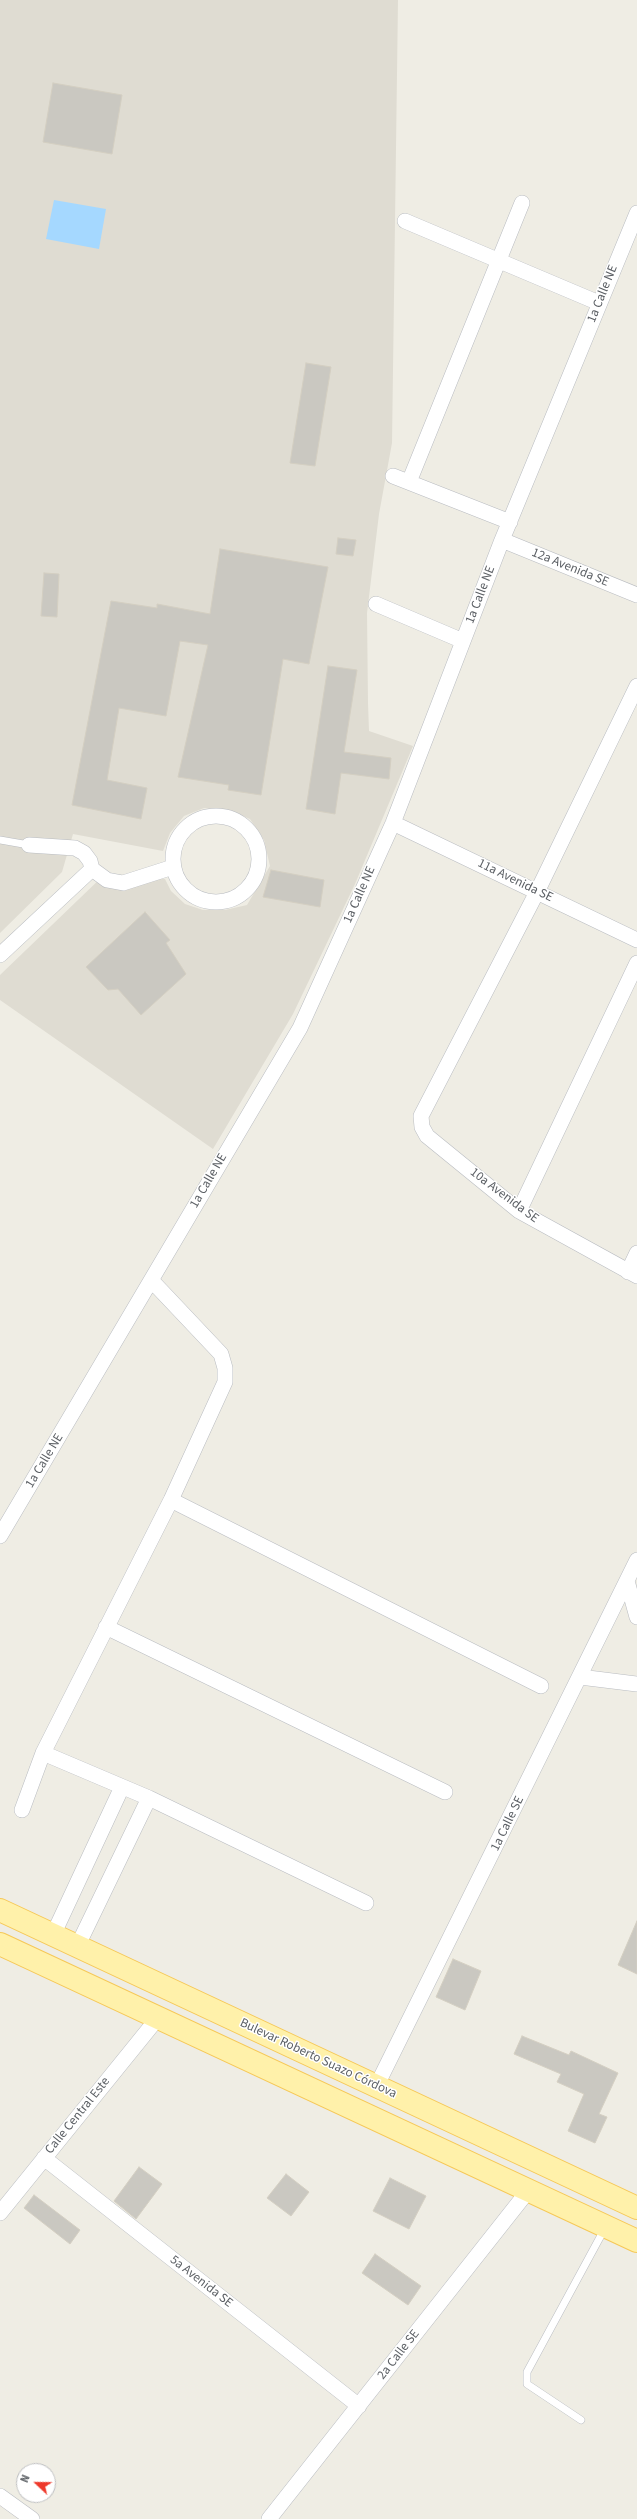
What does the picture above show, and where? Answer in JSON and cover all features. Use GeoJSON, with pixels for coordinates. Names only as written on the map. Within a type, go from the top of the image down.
{"type":"FeatureCollection","features":[{"type":"Feature","properties":{"kind":"main road","name":"Bulevar Roberto Suazo Córdova"},"geometry":{"type":"LineString","coordinates":[[0,1910],[78,1945],[376,2087],[637,2208]]}},
{"type":"Feature","properties":{"kind":"main road"},"geometry":{"type":"LineString","coordinates":[[0,1944],[157,2019],[637,2241]]}},
{"type":"Feature","properties":{"kind":"street"},"geometry":{"type":"LineString","coordinates":[[409,482],[522,203]]}},
{"type":"Feature","properties":{"kind":"street","name":"1a Calle NE"},"geometry":{"type":"LineString","coordinates":[[0,1536],[152,1281],[256,1099],[300,1028],[393,823],[502,540],[637,214]]}},
{"type":"Feature","properties":{"kind":"street"},"geometry":{"type":"LineString","coordinates":[[405,221],[599,303]]}},
{"type":"Feature","properties":{"kind":"street"},"geometry":{"type":"LineString","coordinates":[[393,476],[510,522]]}},
{"type":"Feature","properties":{"kind":"street","name":"12a Avenida SE"},"geometry":{"type":"LineString","coordinates":[[502,540],[637,595]]}},
{"type":"Feature","properties":{"kind":"street"},"geometry":{"type":"LineString","coordinates":[[376,604],[463,641]]}},
{"type":"Feature","properties":{"kind":"street"},"geometry":{"type":"LineString","coordinates":[[537,892],[637,686]]}},
{"type":"Feature","properties":{"kind":"street"},"geometry":{"type":"LineString","coordinates":[[209,816],[223,816],[236,821],[247,828],[255,839],[259,852],[259,866],[255,879],[247,890],[236,898],[223,902],[209,903],[197,898],[186,890],[178,880],[173,867],[173,853],[178,840],[185,829],[196,821],[209,816]]}},
{"type":"Feature","properties":{"kind":"street","name":"11a Avenida SE"},"geometry":{"type":"LineString","coordinates":[[393,823],[637,940]]}},
{"type":"Feature","properties":{"kind":"street"},"geometry":{"type":"LineString","coordinates":[[29,845],[75,848],[84,853],[90,861],[92,869],[107,880],[122,883],[173,867]]}},
{"type":"Feature","properties":{"kind":"street"},"geometry":{"type":"LineString","coordinates":[[0,955],[92,869]]}},
{"type":"Feature","properties":{"kind":"street","name":"10a Avenida SE"},"geometry":{"type":"LineString","coordinates":[[537,892],[428,1100],[421,1116],[422,1127],[427,1136],[519,1211],[633,1274]]}},
{"type":"Feature","properties":{"kind":"street"},"geometry":{"type":"LineString","coordinates":[[519,1211],[637,963]]}},
{"type":"Feature","properties":{"kind":"street"},"geometry":{"type":"LineString","coordinates":[[633,1274],[637,1253]]}},
{"type":"Feature","properties":{"kind":"street"},"geometry":{"type":"LineString","coordinates":[[22,1810],[43,1753],[171,1500],[225,1382],[226,1368],[222,1354],[152,1281]]}},
{"type":"Feature","properties":{"kind":"street"},"geometry":{"type":"LineString","coordinates":[[171,1500],[541,1686]]}},
{"type":"Feature","properties":{"kind":"street","name":"1a Calle SE"},"geometry":{"type":"LineString","coordinates":[[376,2087],[637,1560]]}},
{"type":"Feature","properties":{"kind":"street"},"geometry":{"type":"LineString","coordinates":[[627,1581],[637,1617]]}},
{"type":"Feature","properties":{"kind":"street"},"geometry":{"type":"LineString","coordinates":[[106,1627],[445,1792]]}},
{"type":"Feature","properties":{"kind":"street"},"geometry":{"type":"LineString","coordinates":[[580,1677],[637,1684]]}},
{"type":"Feature","properties":{"kind":"street"},"geometry":{"type":"LineString","coordinates":[[43,1753],[148,1798],[366,1903]]}},
{"type":"Feature","properties":{"kind":"street"},"geometry":{"type":"LineString","coordinates":[[53,1935],[122,1787]]}},
{"type":"Feature","properties":{"kind":"street"},"geometry":{"type":"LineString","coordinates":[[78,1945],[148,1798]]}},
{"type":"Feature","properties":{"kind":"street","name":"Calle Central Este"},"geometry":{"type":"LineString","coordinates":[[0,2213],[5,2198],[44,2158],[157,2019]]}},
{"type":"Feature","properties":{"kind":"street","name":"5a Avenida SE"},"geometry":{"type":"LineString","coordinates":[[44,2158],[359,2406]]}},
{"type":"Feature","properties":{"kind":"street","name":"2a Calle SE"},"geometry":{"type":"LineString","coordinates":[[269,2519],[528,2191]]}},
{"type":"Feature","properties":{"kind":"street"},"geometry":{"type":"LineString","coordinates":[[0,2496],[32,2519]]}},
{"type":"Feature","properties":{"kind":"lane"},"geometry":{"type":"LineString","coordinates":[[0,840],[29,845]]}},
{"type":"Feature","properties":{"kind":"lane"},"geometry":{"type":"LineString","coordinates":[[580,2420],[527,2384],[527,2372],[606,2227]]}},
{"type":"Feature","properties":{"kind":"shaded area"},"geometry":{"type":"Polygon","coordinates":[[[0,0],[398,0],[392,443],[379,514],[367,613],[368,703],[369,731],[413,746],[355,884],[293,1014],[213,1149],[0,1000],[0,975],[105,874],[165,879],[171,891],[185,904],[203,910],[225,910],[247,905],[270,866],[264,840],[250,819],[231,811],[204,808],[184,816],[170,833],[163,851],[73,834],[62,872],[0,933],[0,0]]]}},
{"type":"Feature","properties":{"kind":"water"},"geometry":{"type":"Polygon","coordinates":[[[54,200],[106,209],[99,249],[46,239],[54,200]]]}},
{"type":"Feature","properties":{"kind":"building"},"geometry":{"type":"Polygon","coordinates":[[[53,83],[122,95],[112,154],[43,142],[53,83]]]}},
{"type":"Feature","properties":{"kind":"building"},"geometry":{"type":"Polygon","coordinates":[[[306,363],[331,367],[315,466],[290,463],[306,363]]]}},
{"type":"Feature","properties":{"kind":"building"},"geometry":{"type":"Polygon","coordinates":[[[338,538],[356,540],[353,556],[336,554],[338,538]]]}},
{"type":"Feature","properties":{"kind":"building"},"geometry":{"type":"Polygon","coordinates":[[[220,549],[328,567],[309,664],[283,659],[261,795],[228,790],[229,785],[178,777],[208,645],[180,641],[166,716],[119,708],[107,780],[147,788],[141,819],[72,805],[111,601],[157,608],[157,604],[210,614],[220,549]]]}},
{"type":"Feature","properties":{"kind":"building"},"geometry":{"type":"Polygon","coordinates":[[[44,573],[59,574],[57,617],[41,616],[44,573]]]}},
{"type":"Feature","properties":{"kind":"building"},"geometry":{"type":"Polygon","coordinates":[[[328,666],[357,670],[344,752],[391,758],[389,779],[341,773],[335,814],[306,809],[328,666]]]}},
{"type":"Feature","properties":{"kind":"building"},"geometry":{"type":"Polygon","coordinates":[[[271,870],[324,880],[320,907],[263,897],[271,870]]]}},
{"type":"Feature","properties":{"kind":"building"},"geometry":{"type":"Polygon","coordinates":[[[145,912],[170,940],[166,943],[186,974],[141,1015],[118,989],[108,990],[86,967],[145,912]]]}},
{"type":"Feature","properties":{"kind":"building"},"geometry":{"type":"Polygon","coordinates":[[[637,1921],[637,1974],[618,1965],[637,1921]]]}},
{"type":"Feature","properties":{"kind":"building"},"geometry":{"type":"Polygon","coordinates":[[[453,1959],[481,1971],[465,2010],[436,1997],[453,1959]]]}},
{"type":"Feature","properties":{"kind":"building"},"geometry":{"type":"Polygon","coordinates":[[[522,2036],[569,2055],[571,2051],[618,2073],[599,2114],[607,2117],[595,2143],[568,2131],[584,2094],[557,2082],[561,2074],[514,2054],[522,2036]]]}},
{"type":"Feature","properties":{"kind":"building"},"geometry":{"type":"Polygon","coordinates":[[[139,2167],[162,2184],[136,2219],[114,2201],[139,2167]]]}},
{"type":"Feature","properties":{"kind":"building"},"geometry":{"type":"Polygon","coordinates":[[[286,2174],[309,2192],[291,2216],[267,2198],[286,2174]]]}},
{"type":"Feature","properties":{"kind":"building"},"geometry":{"type":"Polygon","coordinates":[[[390,2178],[426,2196],[409,2229],[373,2211],[390,2178]]]}},
{"type":"Feature","properties":{"kind":"building"},"geometry":{"type":"Polygon","coordinates":[[[34,2195],[80,2230],[70,2244],[24,2208],[34,2195]]]}},
{"type":"Feature","properties":{"kind":"building"},"geometry":{"type":"Polygon","coordinates":[[[375,2254],[421,2286],[408,2305],[362,2273],[375,2254]]]}}]}
